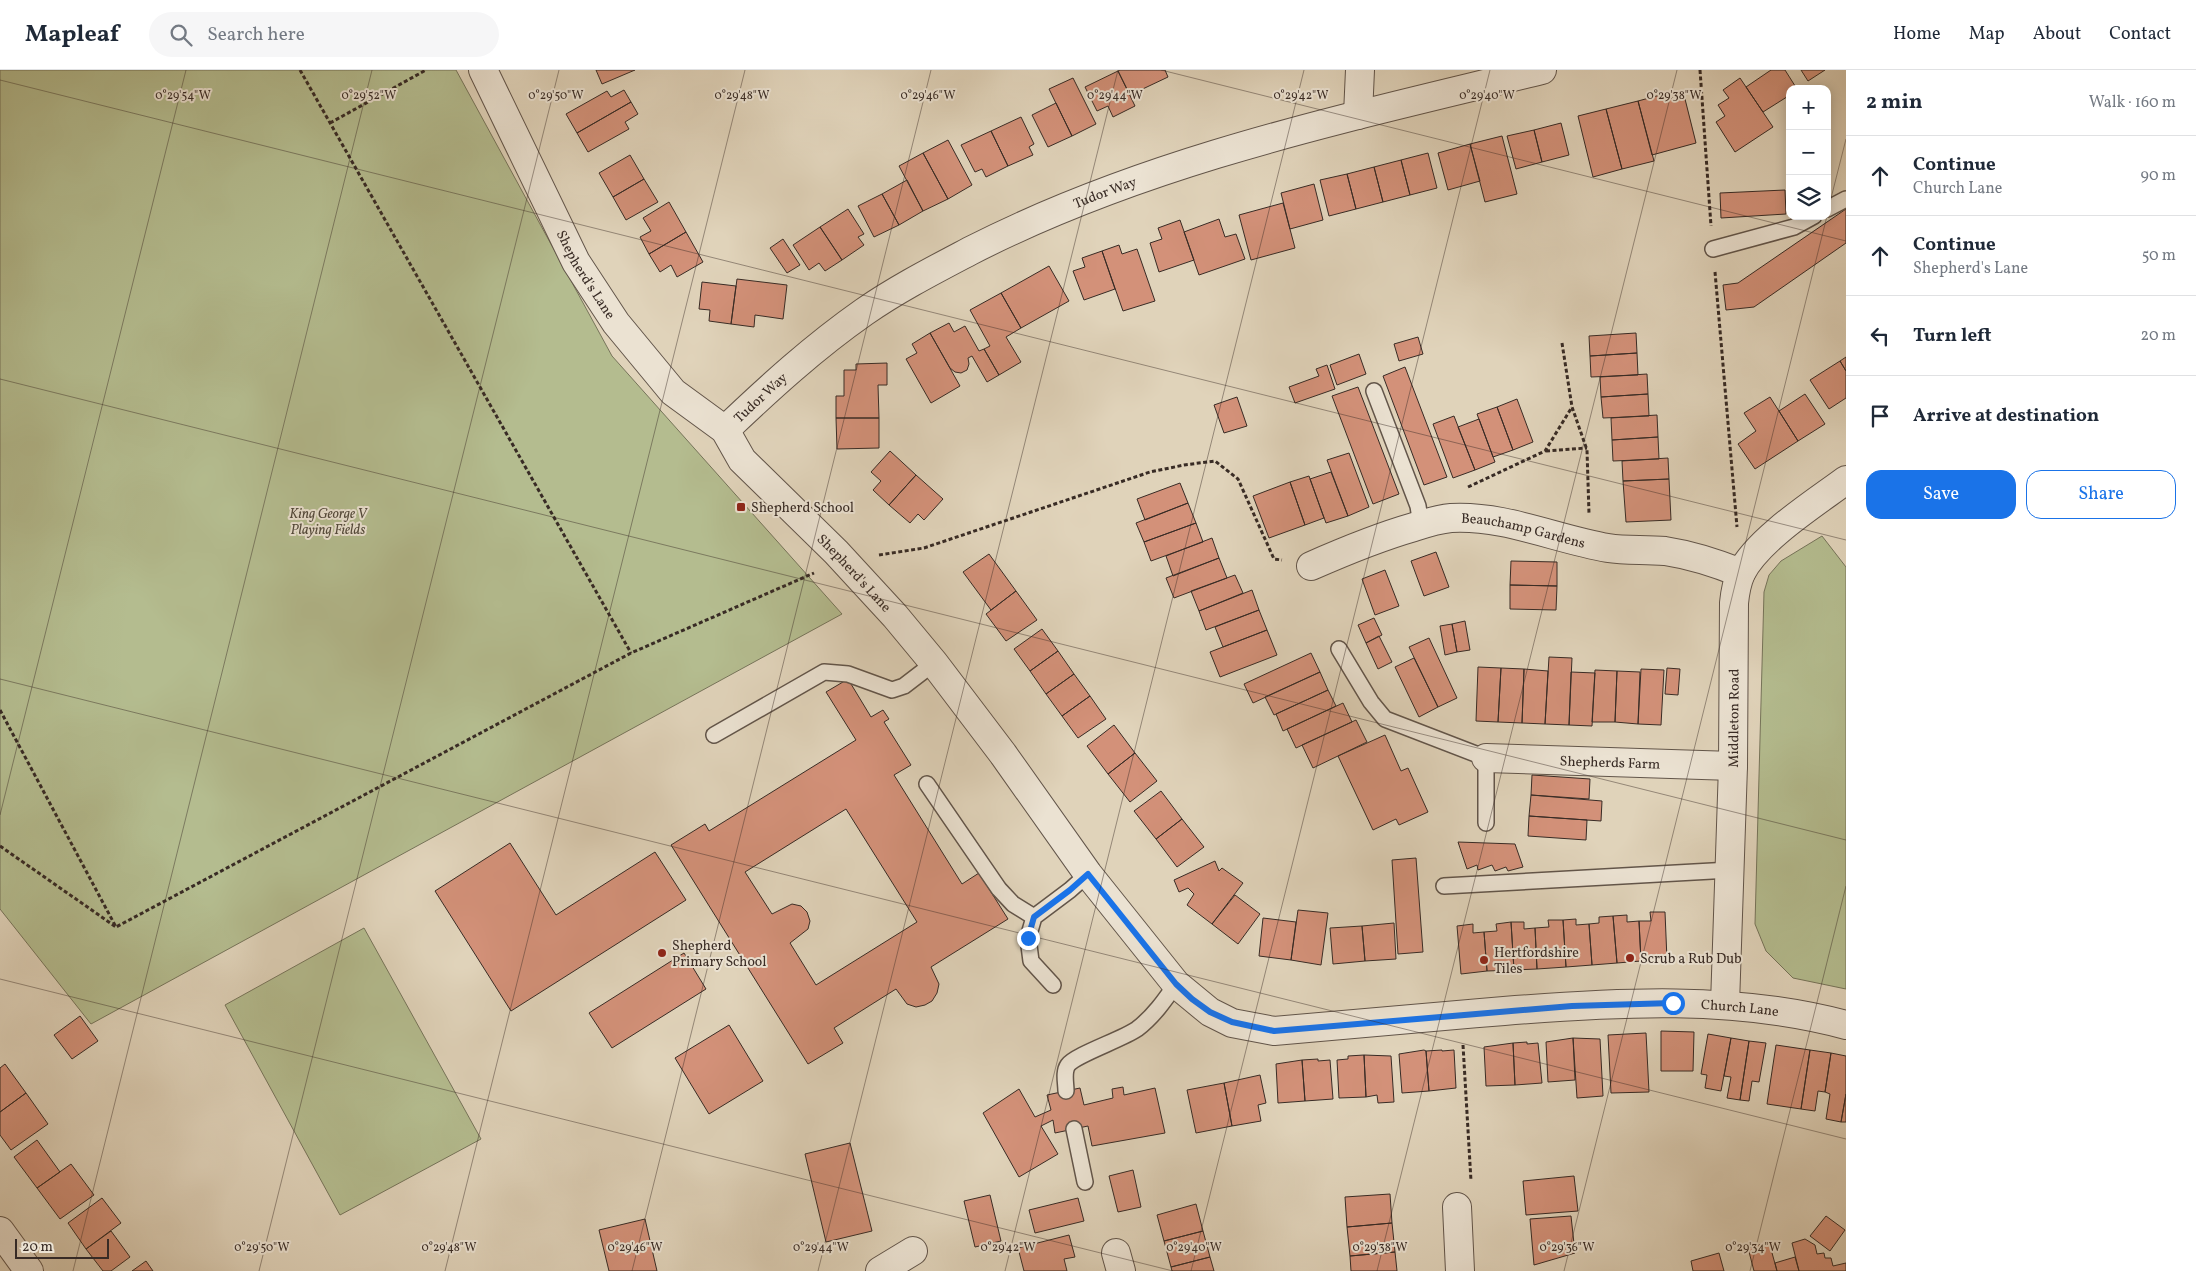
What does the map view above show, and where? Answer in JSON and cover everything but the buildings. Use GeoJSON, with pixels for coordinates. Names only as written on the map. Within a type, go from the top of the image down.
{"type":"FeatureCollection","features":[{"type":"Feature","properties":{"kind":"street","name":"Shepherd's Lane"},"geometry":{"type":"LineString","coordinates":[[483,70],[576,262],[616,323],[673,392],[725,430],[742,460],[836,552],[895,616],[934,663],[1003,754],[1088,874],[1176,984],[1210,1012],[1232,1022],[1274,1031]]}},
{"type":"Feature","properties":{"kind":"street"},"geometry":{"type":"LineString","coordinates":[[1358,116],[1360,70]]}},
{"type":"Feature","properties":{"kind":"street","name":"Tudor Way"},"geometry":{"type":"LineString","coordinates":[[725,430],[784,374],[865,312],[938,268],[1022,225],[1119,185],[1213,154],[1542,70]]}},
{"type":"Feature","properties":{"kind":"street","name":"Middleton Road"},"geometry":{"type":"LineString","coordinates":[[1725,1004],[1733,766],[1734,603],[1741,573],[1754,555],[1780,531],[1846,480]]}},
{"type":"Feature","properties":{"kind":"street","name":"Beauchamp Gardens"},"geometry":{"type":"LineString","coordinates":[[1311,566],[1380,537],[1450,518],[1473,518],[1535,530],[1590,545],[1613,549],[1664,551],[1684,554],[1741,573]]}},
{"type":"Feature","properties":{"kind":"street","name":"Shepherds Farm"},"geometry":{"type":"LineString","coordinates":[[1486,758],[1733,766]]}},
{"type":"Feature","properties":{"kind":"street","name":"Church Lane"},"geometry":{"type":"LineString","coordinates":[[1274,1031],[1572,1006],[1725,1004],[1818,1017],[1846,1025]]}},
{"type":"Feature","properties":{"kind":"street"},"geometry":{"type":"LineString","coordinates":[[1457,1207],[1460,1271]]}},
{"type":"Feature","properties":{"kind":"street"},"geometry":{"type":"LineString","coordinates":[[0,1231],[29,1271]]}},
{"type":"Feature","properties":{"kind":"street"},"geometry":{"type":"LineString","coordinates":[[880,1271],[913,1251]]}},
{"type":"Feature","properties":{"kind":"lane"},"geometry":{"type":"LineString","coordinates":[[1831,207],[1846,198]]}},
{"type":"Feature","properties":{"kind":"lane"},"geometry":{"type":"LineString","coordinates":[[1713,249],[1794,227],[1807,220]]}},
{"type":"Feature","properties":{"kind":"lane"},"geometry":{"type":"LineString","coordinates":[[1374,391],[1418,506],[1421,525]]}},
{"type":"Feature","properties":{"kind":"lane"},"geometry":{"type":"LineString","coordinates":[[1339,649],[1371,702],[1385,719],[1486,758],[1486,824]]}},
{"type":"Feature","properties":{"kind":"lane"},"geometry":{"type":"LineString","coordinates":[[714,735],[824,672],[848,674],[892,690],[904,686],[934,663]]}},
{"type":"Feature","properties":{"kind":"lane"},"geometry":{"type":"LineString","coordinates":[[927,784],[999,889],[1013,904],[1034,917]]}},
{"type":"Feature","properties":{"kind":"lane"},"geometry":{"type":"LineString","coordinates":[[1444,886],[1730,870]]}},
{"type":"Feature","properties":{"kind":"lane"},"geometry":{"type":"LineString","coordinates":[[1053,985],[1031,961],[1028,938],[1034,917],[1088,874]]}},
{"type":"Feature","properties":{"kind":"lane"},"geometry":{"type":"LineString","coordinates":[[1066,1091],[1065,1073],[1067,1066],[1072,1060],[1138,1028],[1162,1005],[1176,984]]}},
{"type":"Feature","properties":{"kind":"lane"},"geometry":{"type":"LineString","coordinates":[[1074,1129],[1085,1182]]}},
{"type":"Feature","properties":{"kind":"path"},"geometry":{"type":"LineString","coordinates":[[300,70],[631,653]]}},
{"type":"Feature","properties":{"kind":"path"},"geometry":{"type":"LineString","coordinates":[[330,123],[426,70]]}},
{"type":"Feature","properties":{"kind":"path"},"geometry":{"type":"LineString","coordinates":[[1700,70],[1713,249],[1741,573]]}},
{"type":"Feature","properties":{"kind":"path"},"geometry":{"type":"LineString","coordinates":[[1562,342],[1572,406],[1587,448],[1590,545]]}},
{"type":"Feature","properties":{"kind":"path"},"geometry":{"type":"LineString","coordinates":[[1545,451],[1587,448]]}},
{"type":"Feature","properties":{"kind":"path"},"geometry":{"type":"LineString","coordinates":[[875,556],[924,548],[1150,472],[1184,465],[1215,462],[1238,479],[1274,559],[1311,566]]}},
{"type":"Feature","properties":{"kind":"path"},"geometry":{"type":"LineString","coordinates":[[116,927],[631,653],[814,573],[818,569]]}},
{"type":"Feature","properties":{"kind":"path"},"geometry":{"type":"LineString","coordinates":[[0,710],[116,927]]}},
{"type":"Feature","properties":{"kind":"path"},"geometry":{"type":"LineString","coordinates":[[0,719],[3,715]]}},
{"type":"Feature","properties":{"kind":"path"},"geometry":{"type":"LineString","coordinates":[[0,846],[116,927]]}},
{"type":"Feature","properties":{"kind":"path"},"geometry":{"type":"LineString","coordinates":[[1457,1207],[1471,1184],[1461,1014]]}},
{"type":"Feature","properties":{"kind":"green space","name":"King George V Playing Fields"},"geometry":{"type":"Polygon","coordinates":[[[0,70],[456,70],[612,356],[842,614],[91,1024],[0,909],[0,70]]]}},
{"type":"Feature","properties":{"kind":"green space"},"geometry":{"type":"Polygon","coordinates":[[[1822,536],[1846,567],[1846,989],[1793,978],[1766,951],[1755,924],[1764,592],[1769,575],[1781,561],[1822,536]]]}},
{"type":"Feature","properties":{"kind":"green space"},"geometry":{"type":"Polygon","coordinates":[[[364,928],[481,1139],[340,1215],[225,1005],[364,928]]]}},
{"type":"Feature","properties":{"kind":"place","name":"Shepherd School"},"geometry":{"type":"Point","coordinates":[741,507]}},
{"type":"Feature","properties":{"kind":"place","name":"Shepherd Primary School"},"geometry":{"type":"Point","coordinates":[662,953]}},
{"type":"Feature","properties":{"kind":"place","name":"Scrub a Rub Dub"},"geometry":{"type":"Point","coordinates":[1630,958]}},
{"type":"Feature","properties":{"kind":"place","name":"Hertfordshire Tiles"},"geometry":{"type":"Point","coordinates":[1484,960]}},
{"type":"Feature","properties":{"kind":"route"},"geometry":{"type":"LineString","coordinates":[[1028,938],[1034,917],[1088,874],[1176,984],[1210,1012],[1251,1028],[1274,1031],[1572,1006],[1673,1003]]}}]}
